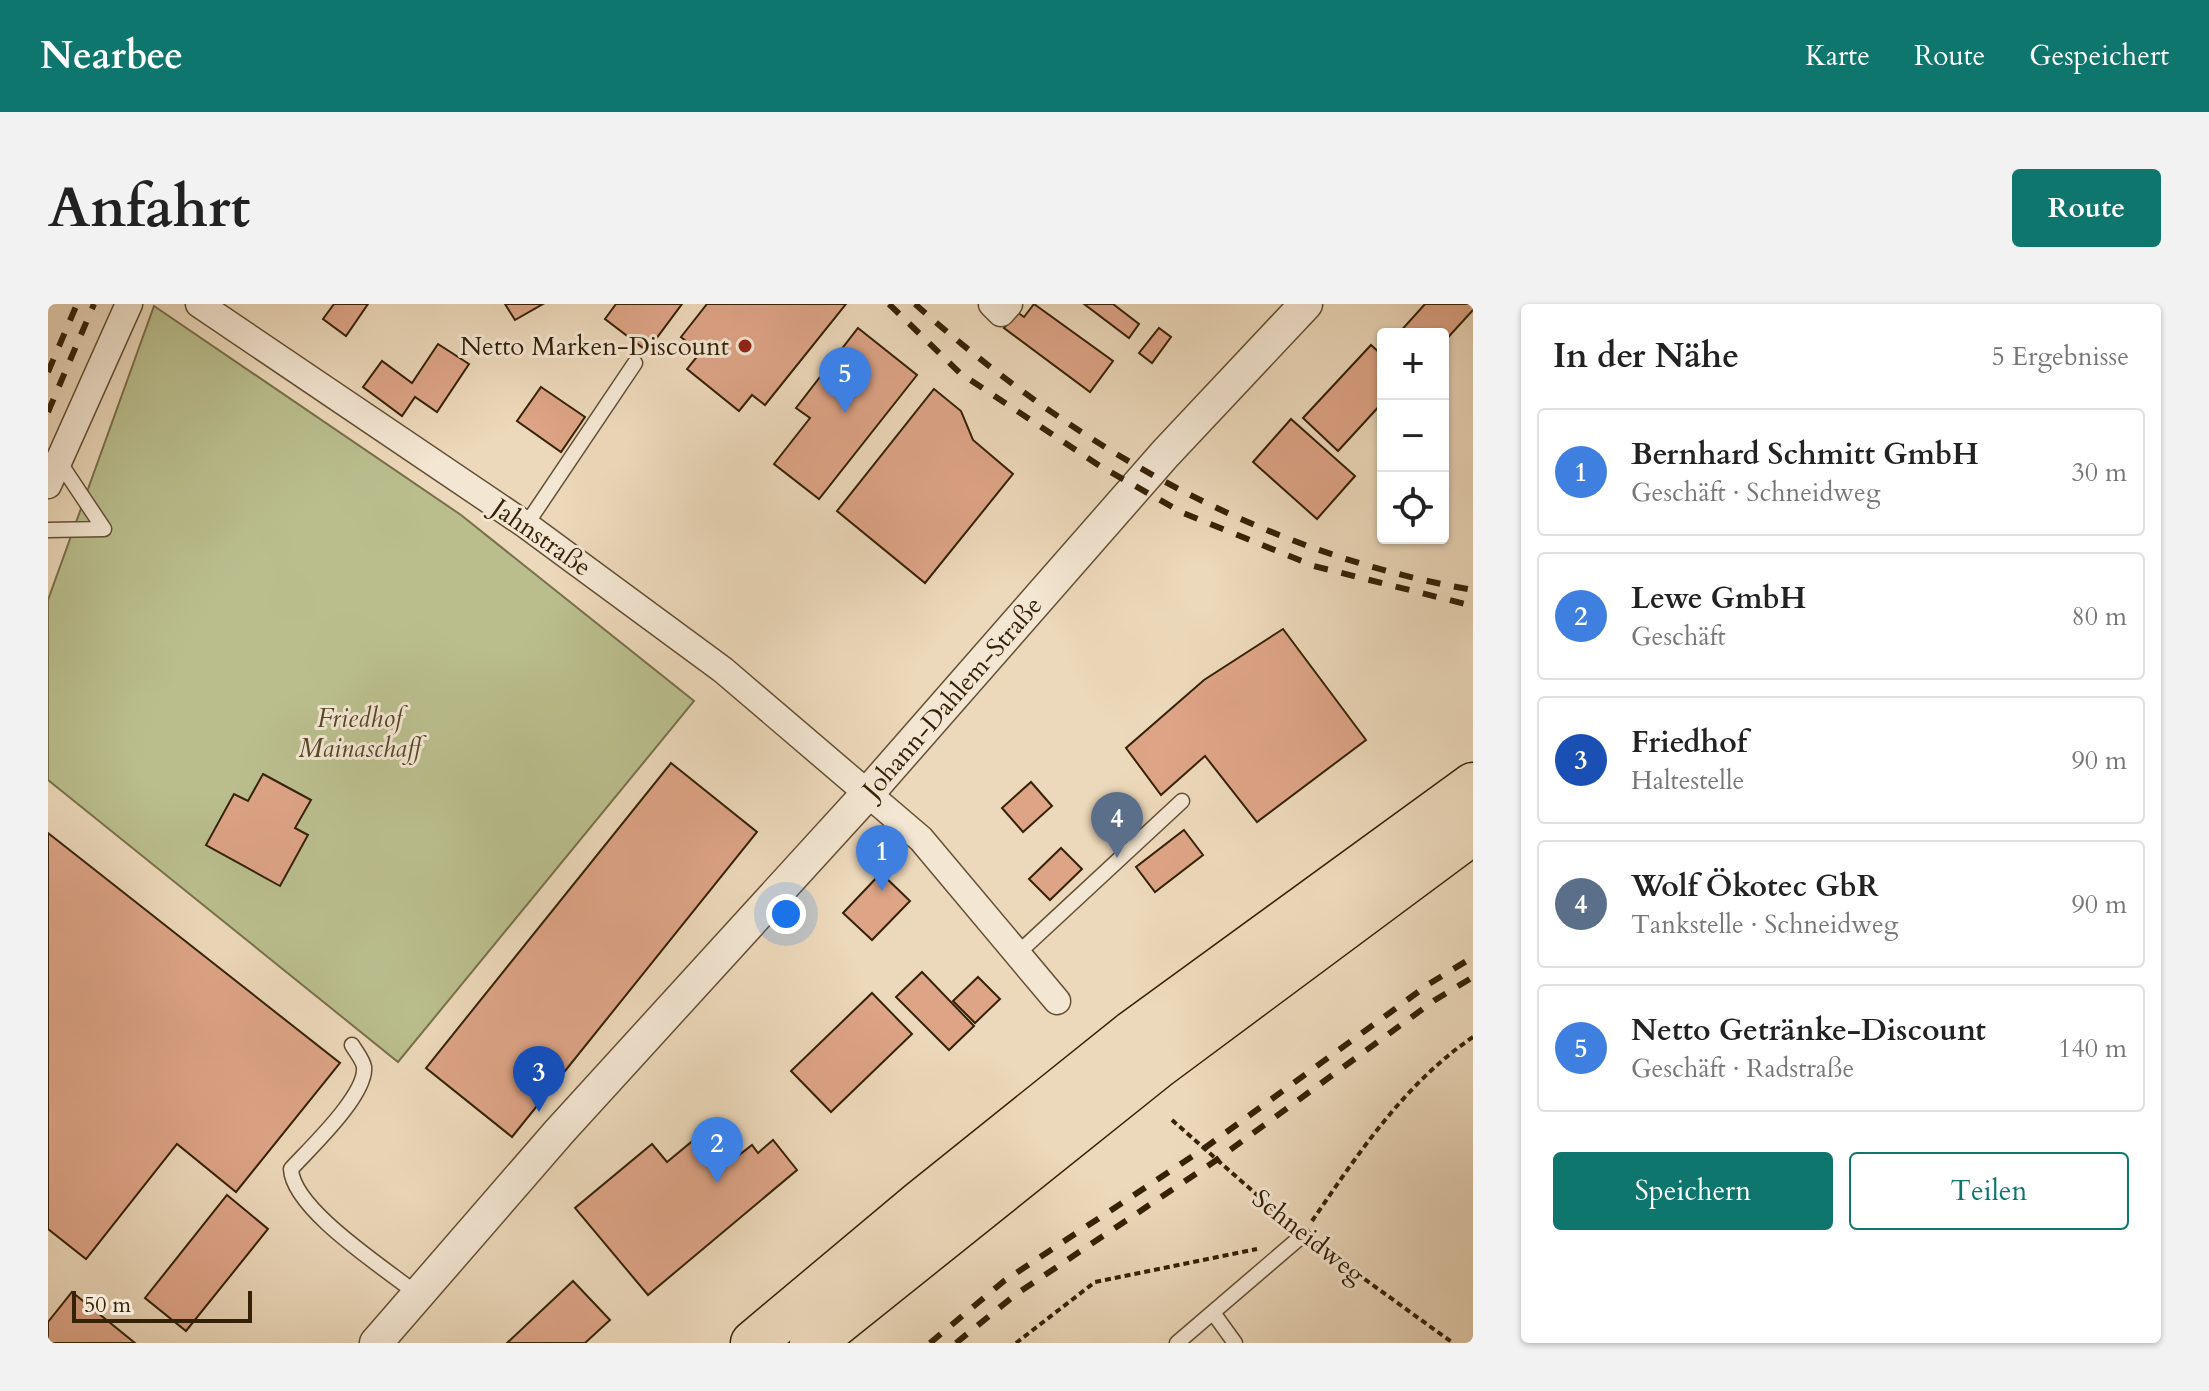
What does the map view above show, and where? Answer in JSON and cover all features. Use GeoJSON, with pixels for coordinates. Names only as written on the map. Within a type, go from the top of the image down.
{"type":"FeatureCollection","features":[{"type":"Feature","properties":{"kind":"highway"},"geometry":{"type":"LineString","coordinates":[[753,1343],[920,1203],[1132,1033],[1473,785]]}},
{"type":"Feature","properties":{"kind":"highway"},"geometry":{"type":"LineString","coordinates":[[812,1343],[1158,1066],[1473,832]]}},
{"type":"Feature","properties":{"kind":"street"},"geometry":{"type":"LineString","coordinates":[[48,485],[129,304]]}},
{"type":"Feature","properties":{"kind":"street","name":"Jahnstraße"},"geometry":{"type":"LineString","coordinates":[[199,304],[526,525],[711,661],[869,792]]}},
{"type":"Feature","properties":{"kind":"street","name":"Johann-Dahlem-Straße"},"geometry":{"type":"LineString","coordinates":[[376,1343],[569,1120],[869,792],[1165,454],[1306,304]]}},
{"type":"Feature","properties":{"kind":"street"},"geometry":{"type":"LineString","coordinates":[[869,792],[921,839],[1057,1001]]}},
{"type":"Feature","properties":{"kind":"lane"},"geometry":{"type":"LineString","coordinates":[[526,525],[635,363]]}},
{"type":"Feature","properties":{"kind":"lane"},"geometry":{"type":"LineString","coordinates":[[48,530],[104,529],[58,460]]}},
{"type":"Feature","properties":{"kind":"lane"},"geometry":{"type":"LineString","coordinates":[[1017,954],[1182,801]]}},
{"type":"Feature","properties":{"kind":"lane"},"geometry":{"type":"LineString","coordinates":[[352,1045],[364,1066],[362,1081],[353,1098],[291,1169],[292,1182],[310,1207],[417,1294]]}},
{"type":"Feature","properties":{"kind":"lane"},"geometry":{"type":"LineString","coordinates":[[1177,1343],[1303,1235]]}},
{"type":"Feature","properties":{"kind":"lane"},"geometry":{"type":"LineString","coordinates":[[1214,1314],[1235,1343]]}},
{"type":"Feature","properties":{"kind":"path"},"geometry":{"type":"LineString","coordinates":[[1016,1343],[1095,1282],[1223,1258],[1303,1235],[1375,1129],[1449,1053],[1473,1037]]}},
{"type":"Feature","properties":{"kind":"path","name":"Schneidweg"},"geometry":{"type":"LineString","coordinates":[[1172,1120],[1303,1235],[1453,1343]]}},
{"type":"Feature","properties":{"kind":"green space","name":"Friedhof Mainaschaff"},"geometry":{"type":"Polygon","coordinates":[[[154,306],[461,515],[694,701],[398,1062],[48,780],[48,600],[154,306]]]}},
{"type":"Feature","properties":{"kind":"building"},"geometry":{"type":"Polygon","coordinates":[[[334,304],[368,304],[346,336],[323,319],[334,304]]]}},
{"type":"Feature","properties":{"kind":"building"},"geometry":{"type":"Polygon","coordinates":[[[505,304],[543,304],[515,320],[505,304]]]}},
{"type":"Feature","properties":{"kind":"building"},"geometry":{"type":"Polygon","coordinates":[[[616,304],[682,304],[647,351],[605,319],[616,304]]]}},
{"type":"Feature","properties":{"kind":"building"},"geometry":{"type":"Polygon","coordinates":[[[707,304],[846,304],[765,405],[752,395],[739,411],[687,369],[700,353],[681,337],[707,304]]]}},
{"type":"Feature","properties":{"kind":"building"},"geometry":{"type":"Polygon","coordinates":[[[1034,304],[1113,361],[1090,392],[1004,328],[1017,312],[1024,317],[1034,304]]]}},
{"type":"Feature","properties":{"kind":"building"},"geometry":{"type":"Polygon","coordinates":[[[1084,304],[1113,304],[1139,324],[1129,338],[1084,304]]]}},
{"type":"Feature","properties":{"kind":"building"},"geometry":{"type":"Polygon","coordinates":[[[1425,304],[1473,304],[1473,310],[1449,336],[1449,328],[1403,328],[1425,304]]]}},
{"type":"Feature","properties":{"kind":"building"},"geometry":{"type":"Polygon","coordinates":[[[858,328],[917,375],[819,499],[774,464],[810,418],[796,408],[858,328]]]}},
{"type":"Feature","properties":{"kind":"building"},"geometry":{"type":"Polygon","coordinates":[[[1159,328],[1171,337],[1152,363],[1139,353],[1159,328]]]}},
{"type":"Feature","properties":{"kind":"building"},"geometry":{"type":"Polygon","coordinates":[[[438,344],[469,364],[437,412],[415,397],[402,416],[363,387],[382,361],[412,383],[438,344]]]}},
{"type":"Feature","properties":{"kind":"building"},"geometry":{"type":"Polygon","coordinates":[[[1371,345],[1377,350],[1377,409],[1338,451],[1303,418],[1371,345]]]}},
{"type":"Feature","properties":{"kind":"building"},"geometry":{"type":"Polygon","coordinates":[[[541,387],[585,417],[561,452],[517,421],[541,387]]]}},
{"type":"Feature","properties":{"kind":"building"},"geometry":{"type":"Polygon","coordinates":[[[934,389],[961,411],[973,440],[1013,474],[925,583],[837,511],[934,389]]]}},
{"type":"Feature","properties":{"kind":"building"},"geometry":{"type":"Polygon","coordinates":[[[1291,419],[1355,476],[1317,519],[1253,462],[1291,419]]]}},
{"type":"Feature","properties":{"kind":"building"},"geometry":{"type":"Polygon","coordinates":[[[1283,629],[1366,740],[1257,822],[1205,756],[1161,795],[1126,748],[1204,680],[1283,629]]]}},
{"type":"Feature","properties":{"kind":"building"},"geometry":{"type":"Polygon","coordinates":[[[671,763],[757,832],[512,1137],[426,1068],[671,763]]]}},
{"type":"Feature","properties":{"kind":"building"},"geometry":{"type":"Polygon","coordinates":[[[263,774],[311,800],[295,828],[308,835],[280,886],[206,845],[234,794],[248,801],[263,774]]]}},
{"type":"Feature","properties":{"kind":"building"},"geometry":{"type":"Polygon","coordinates":[[[1031,782],[1052,806],[1023,832],[1002,808],[1031,782]]]}},
{"type":"Feature","properties":{"kind":"building"},"geometry":{"type":"Polygon","coordinates":[[[1184,830],[1203,855],[1155,892],[1136,867],[1184,830]]]}},
{"type":"Feature","properties":{"kind":"building"},"geometry":{"type":"Polygon","coordinates":[[[48,833],[340,1063],[236,1192],[177,1144],[86,1259],[48,1229],[48,833]]]}},
{"type":"Feature","properties":{"kind":"building"},"geometry":{"type":"Polygon","coordinates":[[[1061,848],[1082,869],[1050,900],[1029,879],[1061,848]]]}},
{"type":"Feature","properties":{"kind":"building"},"geometry":{"type":"Polygon","coordinates":[[[881,873],[910,901],[872,940],[843,913],[881,873]]]}},
{"type":"Feature","properties":{"kind":"building"},"geometry":{"type":"Polygon","coordinates":[[[922,972],[974,1026],[949,1050],[896,997],[922,972]]]}},
{"type":"Feature","properties":{"kind":"building"},"geometry":{"type":"Polygon","coordinates":[[[978,977],[1000,999],[975,1023],[953,1001],[978,977]]]}},
{"type":"Feature","properties":{"kind":"building"},"geometry":{"type":"Polygon","coordinates":[[[872,993],[912,1034],[831,1112],[791,1071],[872,993]]]}},
{"type":"Feature","properties":{"kind":"building"},"geometry":{"type":"Polygon","coordinates":[[[713,1124],[739,1155],[752,1145],[758,1153],[773,1140],[797,1170],[648,1295],[575,1208],[652,1144],[667,1162],[713,1124]]]}},
{"type":"Feature","properties":{"kind":"building"},"geometry":{"type":"Polygon","coordinates":[[[227,1195],[268,1229],[186,1331],[145,1298],[227,1195]]]}},
{"type":"Feature","properties":{"kind":"building"},"geometry":{"type":"Polygon","coordinates":[[[573,1281],[610,1320],[585,1343],[507,1343],[573,1281]]]}},
{"type":"Feature","properties":{"kind":"building"},"geometry":{"type":"Polygon","coordinates":[[[72,1292],[135,1343],[51,1343],[48,1340],[48,1322],[72,1292]]]}},
{"type":"Feature","properties":{"kind":"railway"},"geometry":{"type":"LineString","coordinates":[[48,372],[77,304]]}},
{"type":"Feature","properties":{"kind":"railway"},"geometry":{"type":"LineString","coordinates":[[48,412],[94,304]]}},
{"type":"Feature","properties":{"kind":"railway"},"geometry":{"type":"LineString","coordinates":[[889,304],[960,373],[1100,466],[1183,513],[1314,566],[1473,606]]}},
{"type":"Feature","properties":{"kind":"railway"},"geometry":{"type":"LineString","coordinates":[[915,304],[976,356],[1039,403],[1105,447],[1174,486],[1245,521],[1318,550],[1394,573],[1473,590]]}},
{"type":"Feature","properties":{"kind":"railway"},"geometry":{"type":"LineString","coordinates":[[930,1343],[1004,1281],[1202,1150],[1429,984],[1473,957]]}},
{"type":"Feature","properties":{"kind":"railway"},"geometry":{"type":"LineString","coordinates":[[956,1343],[1015,1295],[1215,1161],[1435,1000],[1473,977]]}},
{"type":"Feature","properties":{"kind":"place","name":"Netto Marken-Discount"},"geometry":{"type":"Point","coordinates":[745,346]}},
{"type":"Feature","properties":{"kind":"place","name":"Netto Getränke-Discount"},"geometry":{"type":"Point","coordinates":[845,413]}},
{"type":"Feature","properties":{"kind":"place","name":"Wolf Ökotec GbR"},"geometry":{"type":"Point","coordinates":[1117,858]}},
{"type":"Feature","properties":{"kind":"place","name":"Bernhard Schmitt GmbH"},"geometry":{"type":"Point","coordinates":[882,891]}},
{"type":"Feature","properties":{"kind":"place","name":"Friedhof"},"geometry":{"type":"Point","coordinates":[539,1112]}},
{"type":"Feature","properties":{"kind":"place","name":"Lewe GmbH"},"geometry":{"type":"Point","coordinates":[717,1183]}}]}
